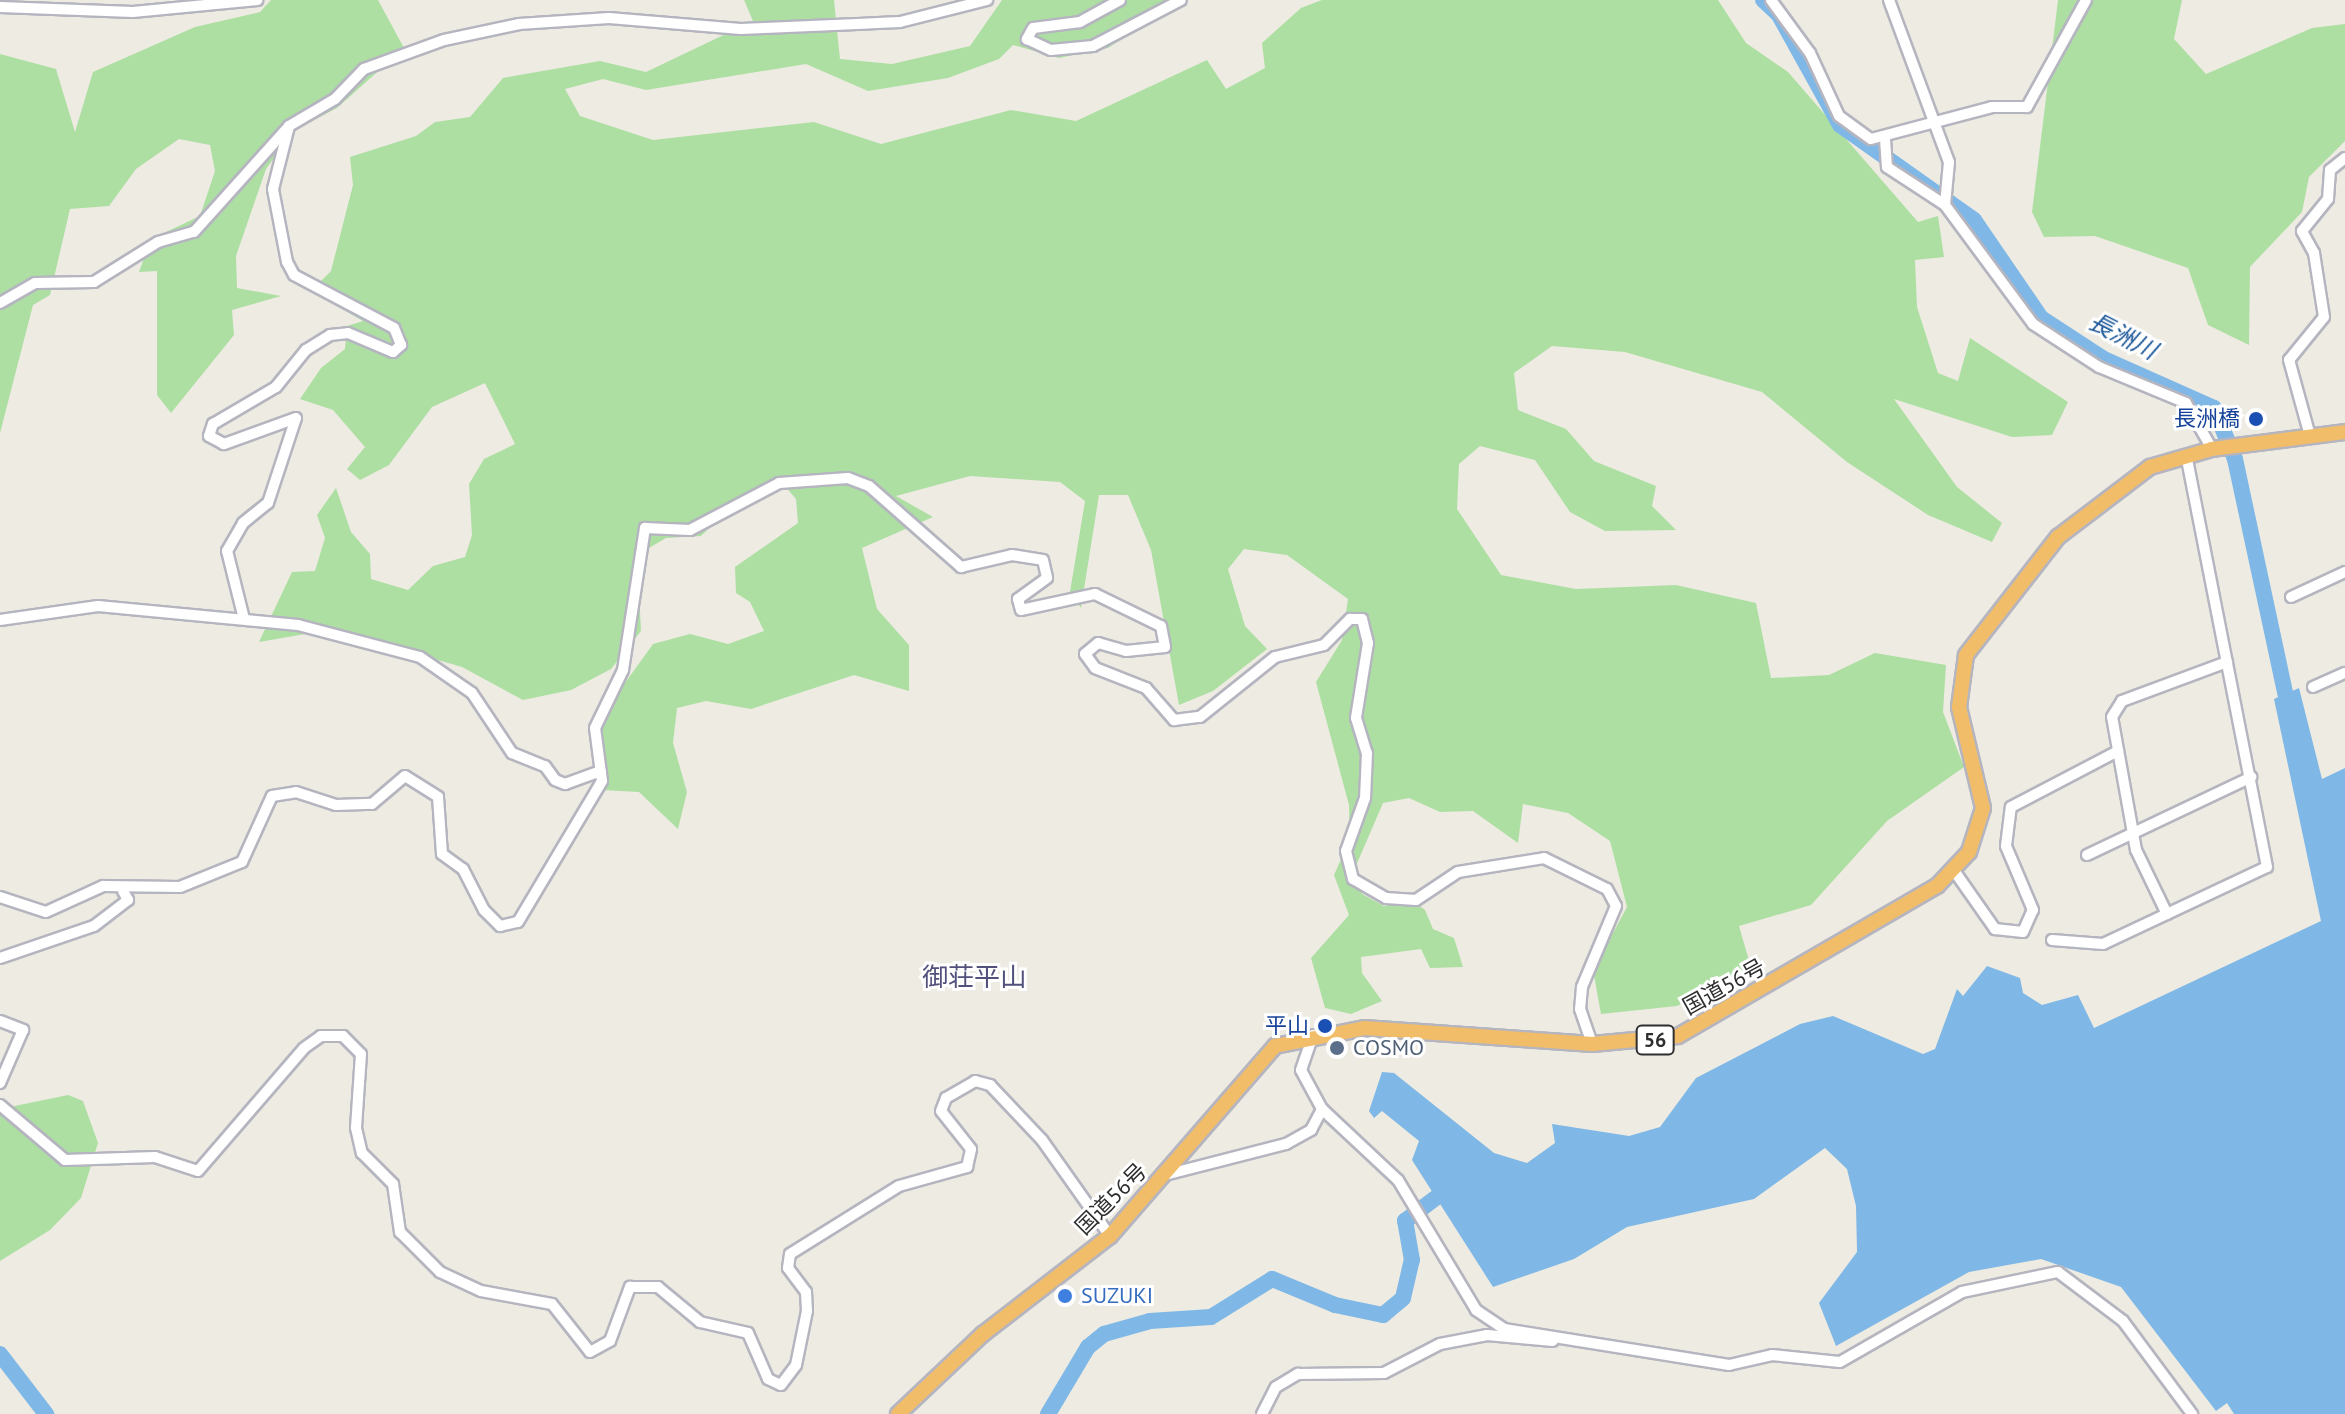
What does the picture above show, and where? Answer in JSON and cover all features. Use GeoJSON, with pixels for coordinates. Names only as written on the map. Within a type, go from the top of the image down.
{"type":"FeatureCollection","features":[{"type":"Feature","properties":{"kind":"highway"},"geometry":{"type":"LineString","coordinates":[[1955,872],[1983,808],[1959,707],[1966,655],[2083,511],[2120,482],[2186,455],[2215,448],[2344,434]]}},
{"type":"Feature","properties":{"kind":"highway","name":"国道56号"},"geometry":{"type":"LineString","coordinates":[[898,1414],[983,1334],[1110,1236],[1165,1175],[1235,1084],[1275,1046],[1314,1033],[1364,1028],[1592,1044],[1638,1043],[1711,1023],[1955,872]]}},
{"type":"Feature","properties":{"kind":"street"},"geometry":{"type":"LineString","coordinates":[[0,7],[133,12],[257,0]]}},
{"type":"Feature","properties":{"kind":"street"},"geometry":{"type":"LineString","coordinates":[[0,303],[35,283],[94,282],[158,242],[194,232],[289,126],[377,62],[519,24],[609,18],[741,29],[842,26],[945,15],[987,0]]}},
{"type":"Feature","properties":{"kind":"street"},"geometry":{"type":"LineString","coordinates":[[1120,0],[1080,22],[1033,28],[1027,39],[1051,50],[1093,46],[1181,0]]}},
{"type":"Feature","properties":{"kind":"street"},"geometry":{"type":"LineString","coordinates":[[1771,0],[1810,53],[1839,116],[1871,139],[1885,139],[1992,107],[2027,107],[2086,0]]}},
{"type":"Feature","properties":{"kind":"street"},"geometry":{"type":"LineString","coordinates":[[1889,0],[1952,177],[1945,205]]}},
{"type":"Feature","properties":{"kind":"street"},"geometry":{"type":"LineString","coordinates":[[244,619],[227,551],[243,523],[268,503],[296,418],[224,444],[209,436],[213,424],[276,387],[306,350],[330,335],[348,333],[393,352],[401,345],[394,328],[294,275],[287,262],[273,189],[289,126]]}},
{"type":"Feature","properties":{"kind":"street"},"geometry":{"type":"LineString","coordinates":[[1885,139],[1887,167],[1945,205],[2033,324],[2099,367],[2186,403],[2215,448]]}},
{"type":"Feature","properties":{"kind":"street"},"geometry":{"type":"LineString","coordinates":[[2310,436],[2289,360],[2324,317],[2314,253],[2302,231],[2328,199],[2330,170],[2345,158]]}},
{"type":"Feature","properties":{"kind":"street"},"geometry":{"type":"LineString","coordinates":[[2052,940],[2103,944],[2267,867],[2186,455]]}},
{"type":"Feature","properties":{"kind":"street"},"geometry":{"type":"LineString","coordinates":[[0,897],[46,912],[95,888],[123,891],[180,887],[242,862],[272,796],[283,791],[361,806],[405,776],[438,797],[442,854],[463,869],[492,921],[509,925],[531,911],[601,771],[595,728],[623,670],[645,528],[702,526],[739,501],[804,477],[869,486],[961,567],[1012,555],[1043,560],[1047,578],[1018,599],[1021,610],[1095,594],[1161,626],[1165,647],[1126,651],[1098,643],[1085,654],[1095,668],[1146,688],[1174,720],[1200,717],[1275,657],[1324,645],[1356,617],[1368,643],[1356,705],[1367,753],[1365,798],[1346,851],[1353,879],[1386,898],[1416,900],[1458,872],[1544,858],[1607,889],[1616,906],[1582,987],[1580,1009],[1592,1044]]}},
{"type":"Feature","properties":{"kind":"street"},"geometry":{"type":"LineString","coordinates":[[2291,597],[2345,572]]}},
{"type":"Feature","properties":{"kind":"street"},"geometry":{"type":"LineString","coordinates":[[0,620],[98,606],[298,625],[420,657],[472,693],[512,753],[545,766],[555,780],[565,784],[601,771]]}},
{"type":"Feature","properties":{"kind":"street"},"geometry":{"type":"LineString","coordinates":[[2167,914],[2133,833],[2112,717],[2122,701],[2227,662]]}},
{"type":"Feature","properties":{"kind":"street"},"geometry":{"type":"LineString","coordinates":[[2313,687],[2345,673]]}},
{"type":"Feature","properties":{"kind":"street"},"geometry":{"type":"LineString","coordinates":[[1955,872],[1995,929],[2023,932],[2033,910],[2006,846],[2011,807],[2118,751]]}},
{"type":"Feature","properties":{"kind":"street"},"geometry":{"type":"LineString","coordinates":[[2087,855],[2251,777]]}},
{"type":"Feature","properties":{"kind":"street"},"geometry":{"type":"LineString","coordinates":[[0,958],[94,926],[128,900],[123,891]]}},
{"type":"Feature","properties":{"kind":"street"},"geometry":{"type":"LineString","coordinates":[[0,1021],[23,1030],[0,1083]]}},
{"type":"Feature","properties":{"kind":"street"},"geometry":{"type":"LineString","coordinates":[[1314,1033],[1301,1070],[1322,1109],[1398,1180],[1488,1323],[1563,1339],[1729,1365],[1772,1355],[1840,1362],[1962,1292],[2058,1272],[2123,1321],[2192,1414]]}},
{"type":"Feature","properties":{"kind":"street"},"geometry":{"type":"LineString","coordinates":[[0,1105],[65,1160],[155,1157],[198,1171],[304,1048],[321,1036],[343,1036],[361,1054],[356,1128],[362,1153],[393,1184],[400,1232],[440,1272],[481,1291],[552,1304],[590,1352],[610,1341],[623,1293],[645,1283],[700,1322],[748,1333],[768,1379],[781,1385],[796,1365],[807,1311],[806,1292],[788,1268],[790,1254],[899,1186],[967,1167],[971,1149],[941,1111],[946,1098],[975,1081],[990,1085],[1042,1140],[1110,1236]]}},
{"type":"Feature","properties":{"kind":"street"},"geometry":{"type":"LineString","coordinates":[[1165,1175],[1286,1144],[1311,1130],[1322,1109]]}},
{"type":"Feature","properties":{"kind":"street"},"geometry":{"type":"LineString","coordinates":[[1262,1414],[1276,1387],[1298,1374],[1384,1373],[1440,1344],[1487,1335],[1563,1339]]}},
{"type":"Feature","properties":{"kind":"green space"},"geometry":{"type":"Polygon","coordinates":[[[271,0],[378,0],[404,48],[337,108],[295,130],[266,169],[236,256],[237,288],[281,296],[232,310],[234,335],[171,413],[157,395],[157,271],[139,272],[151,239],[200,216],[215,171],[210,145],[179,139],[136,169],[109,206],[70,209],[50,295],[33,305],[0,433],[0,54],[56,69],[75,132],[93,72],[195,27],[260,12],[271,0]]]}},
{"type":"Feature","properties":{"kind":"green space"},"geometry":{"type":"Polygon","coordinates":[[[744,0],[834,0],[840,59],[892,64],[970,46],[1002,0],[1180,0],[1108,48],[1059,58],[1013,45],[999,59],[948,78],[868,91],[806,64],[646,90],[603,79],[565,89],[580,116],[653,140],[814,122],[881,144],[1011,110],[1076,121],[1207,60],[1226,89],[1265,68],[1262,43],[1301,8],[1322,0],[1718,0],[1746,43],[1788,72],[1918,222],[1938,216],[1944,257],[1915,260],[1917,307],[1938,373],[1958,381],[1970,338],[2068,402],[2052,435],[2012,437],[1894,399],[1957,487],[2002,523],[1992,542],[1928,515],[1847,462],[1762,392],[1625,352],[1552,346],[1514,373],[1518,410],[1566,429],[1594,461],[1656,486],[1652,506],[1676,530],[1605,531],[1570,512],[1535,460],[1480,446],[1459,464],[1457,509],[1501,575],[1576,589],[1676,585],[1756,603],[1771,678],[1829,675],[1875,653],[1946,665],[1943,712],[1964,767],[1887,821],[1811,905],[1739,926],[1752,971],[1677,1006],[1601,1014],[1593,970],[1627,907],[1610,841],[1568,813],[1523,804],[1518,843],[1473,811],[1440,812],[1409,798],[1383,803],[1355,868],[1362,894],[1384,906],[1411,900],[1425,910],[1433,929],[1454,938],[1463,967],[1430,968],[1421,949],[1361,957],[1362,973],[1382,1001],[1351,1014],[1325,1008],[1311,958],[1349,915],[1334,875],[1350,839],[1349,805],[1316,682],[1342,640],[1348,599],[1287,555],[1244,549],[1228,569],[1245,626],[1267,649],[1213,691],[1179,705],[1151,550],[1128,495],[1099,495],[1081,608],[1070,592],[1085,501],[1060,482],[970,476],[896,496],[933,517],[862,548],[877,609],[909,645],[909,691],[854,675],[751,709],[706,701],[677,708],[673,743],[687,792],[678,829],[639,792],[602,790],[596,762],[602,715],[653,644],[690,634],[728,644],[764,631],[750,602],[736,593],[735,567],[798,523],[796,499],[777,477],[739,499],[701,536],[666,538],[637,555],[641,631],[611,669],[571,690],[523,700],[462,667],[400,649],[311,633],[259,642],[292,572],[315,571],[325,538],[317,515],[336,488],[351,532],[370,554],[371,579],[408,590],[433,566],[465,557],[472,535],[469,484],[484,459],[515,444],[485,383],[432,407],[389,465],[360,480],[347,469],[365,447],[333,410],[300,399],[321,368],[345,349],[347,326],[363,321],[311,291],[331,271],[353,185],[350,157],[416,136],[435,122],[470,117],[503,78],[600,61],[646,72],[753,21],[744,0]]]}},
{"type":"Feature","properties":{"kind":"green space"},"geometry":{"type":"Polygon","coordinates":[[[2058,0],[2182,0],[2174,39],[2206,74],[2312,28],[2345,24],[2345,141],[2309,177],[2302,212],[2250,267],[2249,345],[2208,325],[2188,268],[2095,236],[2044,237],[2032,212],[2058,0]]]}},
{"type":"Feature","properties":{"kind":"green space"},"geometry":{"type":"Polygon","coordinates":[[[68,1095],[83,1101],[98,1143],[81,1198],[50,1230],[0,1261],[0,1109],[68,1095]]]}},
{"type":"Feature","properties":{"kind":"water"},"geometry":{"type":"Polygon","coordinates":[[[2299,688],[2322,779],[2345,768],[2345,1414],[2234,1414],[2227,1403],[2216,1411],[2121,1287],[2041,1259],[1969,1272],[1836,1346],[1819,1303],[1857,1252],[1856,1206],[1847,1169],[1825,1148],[1754,1199],[1627,1227],[1574,1259],[1493,1287],[1412,1160],[1419,1141],[1382,1111],[1374,1118],[1369,1111],[1382,1072],[1394,1073],[1494,1153],[1527,1163],[1555,1143],[1552,1124],[1629,1136],[1660,1127],[1696,1078],[1800,1024],[1833,1016],[1923,1054],[1935,1049],[1957,989],[1963,996],[1987,966],[2020,978],[2023,993],[2042,1005],[2078,995],[2094,1028],[2321,921],[2274,699],[2299,688]]]}},
{"type":"Feature","properties":{"kind":"waterway","name":"長洲川"},"geometry":{"type":"LineString","coordinates":[[1763,0],[1779,15],[1840,125],[1974,220],[2041,318],[2104,359],[2214,408],[2235,459],[2290,715]]}},
{"type":"Feature","properties":{"kind":"waterway"},"geometry":{"type":"LineString","coordinates":[[1048,1414],[1088,1347],[1104,1334],[1150,1321],[1211,1317],[1272,1279],[1335,1305],[1383,1315],[1403,1298],[1412,1260],[1405,1221],[1449,1188]]}},
{"type":"Feature","properties":{"kind":"waterway"},"geometry":{"type":"LineString","coordinates":[[0,1354],[46,1414]]}},
{"type":"Feature","properties":{"kind":"place","name":"長洲橋"},"geometry":{"type":"Point","coordinates":[2256,419]}},
{"type":"Feature","properties":{"kind":"place","name":"平山"},"geometry":{"type":"Point","coordinates":[1325,1026]}},
{"type":"Feature","properties":{"kind":"place","name":"COSMO"},"geometry":{"type":"Point","coordinates":[1337,1048]}},
{"type":"Feature","properties":{"kind":"place","name":"SUZUKI"},"geometry":{"type":"Point","coordinates":[1065,1296]}},
{"type":"Feature","properties":{"kind":"district","name":"御荘平山"},"geometry":{"type":"Point","coordinates":[974,977]}}]}
